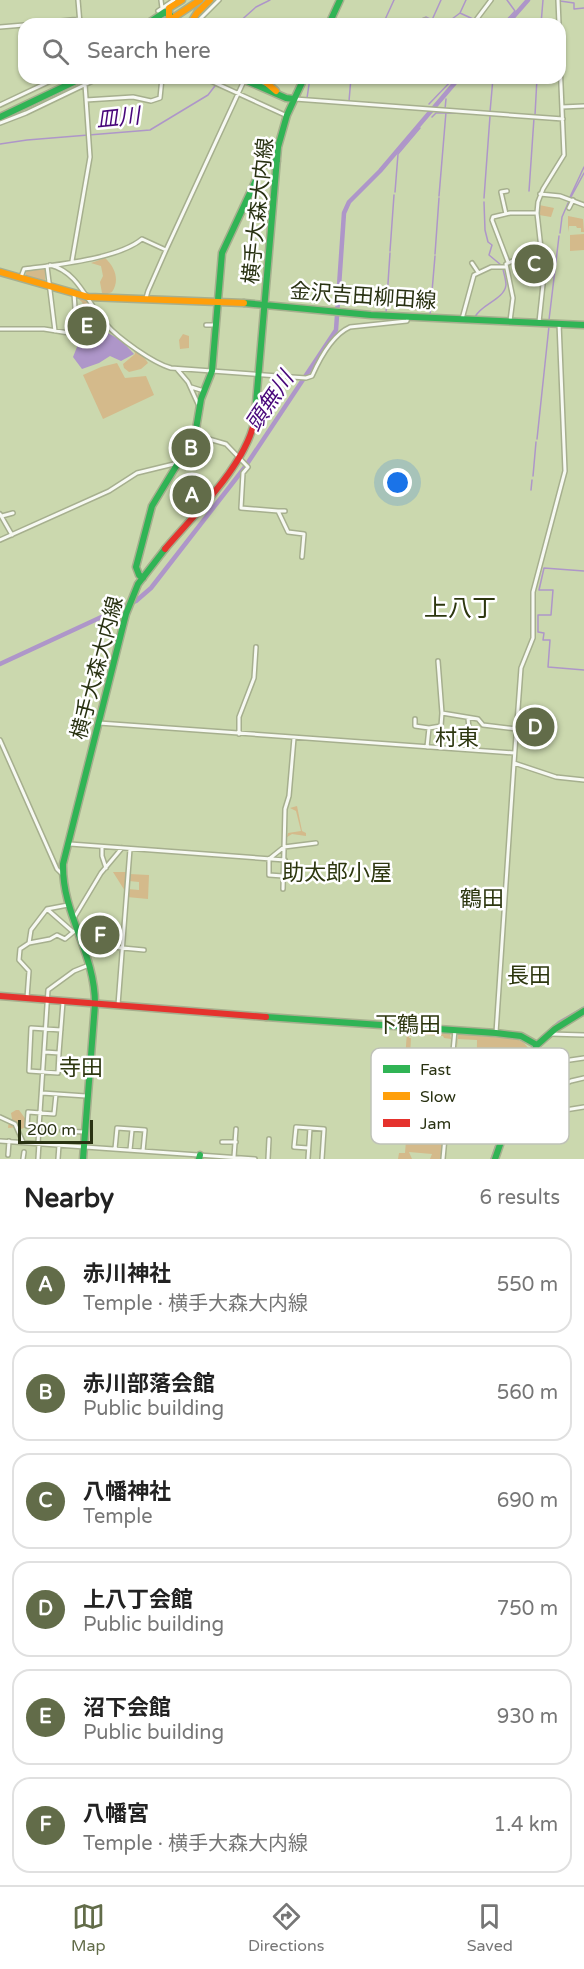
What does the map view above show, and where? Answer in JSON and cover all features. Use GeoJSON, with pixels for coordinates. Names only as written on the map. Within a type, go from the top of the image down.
{"type":"FeatureCollection","features":[{"type":"Feature","properties":{"kind":"main road"},"geometry":{"type":"LineString","coordinates":[[170,17],[169,8],[182,0]]}},
{"type":"Feature","properties":{"kind":"main road"},"geometry":{"type":"LineString","coordinates":[[170,17],[202,0]]}},
{"type":"Feature","properties":{"kind":"main road"},"geometry":{"type":"LineString","coordinates":[[174,18],[202,0]]}},
{"type":"Feature","properties":{"kind":"main road"},"geometry":{"type":"LineString","coordinates":[[194,18],[210,0]]}},
{"type":"Feature","properties":{"kind":"main road"},"geometry":{"type":"LineString","coordinates":[[331,18],[340,0]]}},
{"type":"Feature","properties":{"kind":"main road"},"geometry":{"type":"LineString","coordinates":[[155,18],[161,13],[170,17]]}},
{"type":"Feature","properties":{"kind":"main road"},"geometry":{"type":"LineString","coordinates":[[0,111],[59,84]]}},
{"type":"Feature","properties":{"kind":"main road"},"geometry":{"type":"LineString","coordinates":[[0,117],[77,84]]}},
{"type":"Feature","properties":{"kind":"main road"},"geometry":{"type":"LineString","coordinates":[[252,84],[294,99]]}},
{"type":"Feature","properties":{"kind":"main road"},"geometry":{"type":"LineString","coordinates":[[268,84],[294,99]]}},
{"type":"Feature","properties":{"kind":"main road","name":"横手大森大内線"},"geometry":{"type":"LineString","coordinates":[[84,1159],[95,1004],[94,980],[87,954],[74,930],[63,888],[62,874],[68,844],[125,614],[130,602],[143,578],[217,490],[239,458],[255,420],[277,161],[281,133],[301,84]]}},
{"type":"Feature","properties":{"kind":"main road"},"geometry":{"type":"LineString","coordinates":[[143,578],[136,567],[148,516],[195,435],[200,404],[212,371],[222,253],[262,165],[277,161]]}},
{"type":"Feature","properties":{"kind":"main road","name":"金沢吉田柳田線"},"geometry":{"type":"LineString","coordinates":[[0,272],[87,297],[217,301],[371,315],[584,325]]}},
{"type":"Feature","properties":{"kind":"main road"},"geometry":{"type":"LineString","coordinates":[[0,996],[455,1029],[521,1036],[537,1045]]}},
{"type":"Feature","properties":{"kind":"main road"},"geometry":{"type":"LineString","coordinates":[[536,1048],[548,1034],[584,1011]]}},
{"type":"Feature","properties":{"kind":"main road"},"geometry":{"type":"LineString","coordinates":[[495,1159],[500,1144]]}},
{"type":"Feature","properties":{"kind":"street"},"geometry":{"type":"LineString","coordinates":[[78,0],[80,18]]}},
{"type":"Feature","properties":{"kind":"street"},"geometry":{"type":"LineString","coordinates":[[161,0],[162,8]]}},
{"type":"Feature","properties":{"kind":"street"},"geometry":{"type":"LineString","coordinates":[[150,18],[174,0]]}},
{"type":"Feature","properties":{"kind":"street"},"geometry":{"type":"LineString","coordinates":[[201,18],[219,0]]}},
{"type":"Feature","properties":{"kind":"street"},"geometry":{"type":"LineString","coordinates":[[478,18],[491,0]]}},
{"type":"Feature","properties":{"kind":"street"},"geometry":{"type":"LineString","coordinates":[[558,0],[559,18]]}},
{"type":"Feature","properties":{"kind":"street"},"geometry":{"type":"LineString","coordinates":[[0,27],[18,26]]}},
{"type":"Feature","properties":{"kind":"street"},"geometry":{"type":"LineString","coordinates":[[0,105],[44,84]]}},
{"type":"Feature","properties":{"kind":"street"},"geometry":{"type":"LineString","coordinates":[[0,123],[26,113],[79,84]]}},
{"type":"Feature","properties":{"kind":"street"},"geometry":{"type":"LineString","coordinates":[[72,261],[90,167],[90,136],[84,84]]}},
{"type":"Feature","properties":{"kind":"street"},"geometry":{"type":"LineString","coordinates":[[86,100],[133,98],[156,100],[160,98],[161,84]]}},
{"type":"Feature","properties":{"kind":"street"},"geometry":{"type":"LineString","coordinates":[[219,84],[287,116]]}},
{"type":"Feature","properties":{"kind":"street"},"geometry":{"type":"LineString","coordinates":[[146,300],[166,250],[239,93],[241,84]]}},
{"type":"Feature","properties":{"kind":"street"},"geometry":{"type":"LineString","coordinates":[[539,322],[544,275],[537,213],[540,194],[564,155],[561,84]]}},
{"type":"Feature","properties":{"kind":"street"},"geometry":{"type":"LineString","coordinates":[[294,99],[563,119]]}},
{"type":"Feature","properties":{"kind":"street"},"geometry":{"type":"LineString","coordinates":[[562,107],[584,106]]}},
{"type":"Feature","properties":{"kind":"street"},"geometry":{"type":"LineString","coordinates":[[506,214],[501,192],[507,191]]}},
{"type":"Feature","properties":{"kind":"street"},"geometry":{"type":"LineString","coordinates":[[540,194],[573,200],[584,205]]}},
{"type":"Feature","properties":{"kind":"street"},"geometry":{"type":"LineString","coordinates":[[569,208],[573,200]]}},
{"type":"Feature","properties":{"kind":"street"},"geometry":{"type":"LineString","coordinates":[[510,321],[513,298],[506,267],[508,262],[492,220],[506,214],[537,213]]}},
{"type":"Feature","properties":{"kind":"street"},"geometry":{"type":"LineString","coordinates":[[21,277],[24,269],[72,261],[133,246],[142,239],[166,250]]}},
{"type":"Feature","properties":{"kind":"street"},"geometry":{"type":"LineString","coordinates":[[508,262],[525,256],[542,258]]}},
{"type":"Feature","properties":{"kind":"street"},"geometry":{"type":"LineString","coordinates":[[472,263],[478,272]]}},
{"type":"Feature","properties":{"kind":"street"},"geometry":{"type":"LineString","coordinates":[[48,266],[55,331]]}},
{"type":"Feature","properties":{"kind":"street"},"geometry":{"type":"LineString","coordinates":[[48,266],[68,272],[107,326],[154,362],[177,368],[306,378],[312,376],[340,333],[350,327],[407,321],[408,317]]}},
{"type":"Feature","properties":{"kind":"street"},"geometry":{"type":"LineString","coordinates":[[462,319],[474,275],[491,267],[506,267]]}},
{"type":"Feature","properties":{"kind":"street"},"geometry":{"type":"LineString","coordinates":[[74,293],[75,308]]}},
{"type":"Feature","properties":{"kind":"street"},"geometry":{"type":"LineString","coordinates":[[368,324],[371,315]]}},
{"type":"Feature","properties":{"kind":"street"},"geometry":{"type":"LineString","coordinates":[[496,1033],[521,668],[533,638],[533,592],[566,471],[559,323]]}},
{"type":"Feature","properties":{"kind":"street"},"geometry":{"type":"LineString","coordinates":[[68,325],[69,333]]}},
{"type":"Feature","properties":{"kind":"street"},"geometry":{"type":"LineString","coordinates":[[206,325],[215,325]]}},
{"type":"Feature","properties":{"kind":"street"},"geometry":{"type":"LineString","coordinates":[[0,329],[69,333],[107,326]]}},
{"type":"Feature","properties":{"kind":"street"},"geometry":{"type":"LineString","coordinates":[[177,368],[185,376],[200,404]]}},
{"type":"Feature","properties":{"kind":"street"},"geometry":{"type":"LineString","coordinates":[[191,387],[204,392]]}},
{"type":"Feature","properties":{"kind":"street"},"geometry":{"type":"LineString","coordinates":[[195,435],[226,444],[247,465],[243,473],[241,508],[285,511]]}},
{"type":"Feature","properties":{"kind":"street"},"geometry":{"type":"LineString","coordinates":[[0,540],[109,491],[137,473],[178,463]]}},
{"type":"Feature","properties":{"kind":"street"},"geometry":{"type":"LineString","coordinates":[[278,511],[288,532],[304,534],[302,558]]}},
{"type":"Feature","properties":{"kind":"street"},"geometry":{"type":"LineString","coordinates":[[12,535],[1,515],[13,513]]}},
{"type":"Feature","properties":{"kind":"street"},"geometry":{"type":"LineString","coordinates":[[239,734],[239,717],[254,678],[256,647]]}},
{"type":"Feature","properties":{"kind":"street"},"geometry":{"type":"LineString","coordinates":[[415,719],[415,726],[429,728],[441,726],[438,661]]}},
{"type":"Feature","properties":{"kind":"street"},"geometry":{"type":"LineString","coordinates":[[442,713],[478,719],[483,725],[517,729]]}},
{"type":"Feature","properties":{"kind":"street"},"geometry":{"type":"LineString","coordinates":[[468,718],[471,750]]}},
{"type":"Feature","properties":{"kind":"street"},"geometry":{"type":"LineString","coordinates":[[98,723],[514,753]]}},
{"type":"Feature","properties":{"kind":"street"},"geometry":{"type":"LineString","coordinates":[[427,747],[429,728]]}},
{"type":"Feature","properties":{"kind":"street"},"geometry":{"type":"LineString","coordinates":[[283,889],[285,809],[289,796],[294,738]]}},
{"type":"Feature","properties":{"kind":"street"},"geometry":{"type":"LineString","coordinates":[[0,740],[57,869],[62,874]]}},
{"type":"Feature","properties":{"kind":"street"},"geometry":{"type":"LineString","coordinates":[[514,763],[556,777],[584,780]]}},
{"type":"Feature","properties":{"kind":"street"},"geometry":{"type":"LineString","coordinates":[[269,859],[285,846],[316,843]]}},
{"type":"Feature","properties":{"kind":"street"},"geometry":{"type":"LineString","coordinates":[[68,844],[285,860]]}},
{"type":"Feature","properties":{"kind":"street"},"geometry":{"type":"LineString","coordinates":[[102,847],[106,868]]}},
{"type":"Feature","properties":{"kind":"street"},"geometry":{"type":"LineString","coordinates":[[73,920],[106,868],[122,848]]}},
{"type":"Feature","properties":{"kind":"street"},"geometry":{"type":"LineString","coordinates":[[118,1005],[130,849]]}},
{"type":"Feature","properties":{"kind":"street"},"geometry":{"type":"LineString","coordinates":[[269,859],[269,875],[284,876]]}},
{"type":"Feature","properties":{"kind":"street"},"geometry":{"type":"LineString","coordinates":[[29,943],[31,930],[47,909],[68,905]]}},
{"type":"Feature","properties":{"kind":"street"},"geometry":{"type":"LineString","coordinates":[[27,999],[29,971],[20,960],[20,949],[29,943],[50,939],[57,935],[65,939],[74,930],[47,909]]}},
{"type":"Feature","properties":{"kind":"street"},"geometry":{"type":"LineString","coordinates":[[87,954],[106,947],[144,950]]}},
{"type":"Feature","properties":{"kind":"street"},"geometry":{"type":"LineString","coordinates":[[38,1159],[48,990],[78,969],[91,964]]}},
{"type":"Feature","properties":{"kind":"street"},"geometry":{"type":"LineString","coordinates":[[61,1030],[32,1028],[29,1071],[58,1073],[63,1002]]}},
{"type":"Feature","properties":{"kind":"street"},"geometry":{"type":"LineString","coordinates":[[453,1048],[455,1029]]}},
{"type":"Feature","properties":{"kind":"street"},"geometry":{"type":"LineString","coordinates":[[548,1034],[584,1035]]}},
{"type":"Feature","properties":{"kind":"street"},"geometry":{"type":"LineString","coordinates":[[45,1052],[59,1053]]}},
{"type":"Feature","properties":{"kind":"street"},"geometry":{"type":"LineString","coordinates":[[569,1060],[584,1058]]}},
{"type":"Feature","properties":{"kind":"street"},"geometry":{"type":"LineString","coordinates":[[569,1083],[584,1078]]}},
{"type":"Feature","properties":{"kind":"street"},"geometry":{"type":"LineString","coordinates":[[42,1093],[88,1096]]}},
{"type":"Feature","properties":{"kind":"street"},"geometry":{"type":"LineString","coordinates":[[39,1127],[27,1126],[28,1112],[54,1114],[56,1094]]}},
{"type":"Feature","properties":{"kind":"street"},"geometry":{"type":"LineString","coordinates":[[569,1109],[584,1107]]}},
{"type":"Feature","properties":{"kind":"street"},"geometry":{"type":"LineString","coordinates":[[0,1118],[15,1124],[22,1142]]}},
{"type":"Feature","properties":{"kind":"street"},"geometry":{"type":"LineString","coordinates":[[308,1148],[294,1147],[296,1127],[324,1129],[322,1159]]}},
{"type":"Feature","properties":{"kind":"street"},"geometry":{"type":"LineString","coordinates":[[116,1149],[117,1128],[145,1130],[143,1151]]}},
{"type":"Feature","properties":{"kind":"street"},"geometry":{"type":"LineString","coordinates":[[308,1159],[310,1128]]}},
{"type":"Feature","properties":{"kind":"street"},"geometry":{"type":"LineString","coordinates":[[234,1157],[237,1129]]}},
{"type":"Feature","properties":{"kind":"street"},"geometry":{"type":"LineString","coordinates":[[130,1150],[132,1130]]}},
{"type":"Feature","properties":{"kind":"street"},"geometry":{"type":"LineString","coordinates":[[62,1131],[86,1132]]}},
{"type":"Feature","properties":{"kind":"street"},"geometry":{"type":"LineString","coordinates":[[268,1159],[269,1139]]}},
{"type":"Feature","properties":{"kind":"street"},"geometry":{"type":"LineString","coordinates":[[0,1141],[200,1157],[255,1159]]}},
{"type":"Feature","properties":{"kind":"street"},"geometry":{"type":"LineString","coordinates":[[8,1155],[9,1141]]}},
{"type":"Feature","properties":{"kind":"street"},"geometry":{"type":"LineString","coordinates":[[222,1142],[236,1142]]}},
{"type":"Feature","properties":{"kind":"street"},"geometry":{"type":"LineString","coordinates":[[443,1159],[444,1144]]}},
{"type":"Feature","properties":{"kind":"street"},"geometry":{"type":"LineString","coordinates":[[58,1159],[59,1145]]}},
{"type":"Feature","properties":{"kind":"street"},"geometry":{"type":"LineString","coordinates":[[23,1159],[24,1152]]}},
{"type":"Feature","properties":{"kind":"shaded area"},"geometry":{"type":"Polygon","coordinates":[[[539,205],[554,208],[551,217],[539,215],[539,205]]]}},
{"type":"Feature","properties":{"kind":"shaded area"},"geometry":{"type":"Polygon","coordinates":[[[568,216],[583,219],[584,232],[576,226],[569,226],[568,232],[568,216]]]}},
{"type":"Feature","properties":{"kind":"shaded area"},"geometry":{"type":"Polygon","coordinates":[[[584,234],[584,250],[570,251],[570,235],[584,234]]]}},
{"type":"Feature","properties":{"kind":"shaded area"},"geometry":{"type":"Polygon","coordinates":[[[530,255],[536,255],[541,263],[539,269],[530,271],[525,266],[525,260],[530,255]]]}},
{"type":"Feature","properties":{"kind":"shaded area"},"geometry":{"type":"Polygon","coordinates":[[[105,258],[114,270],[116,283],[112,292],[105,295],[102,293],[100,282],[103,276],[101,266],[91,263],[105,258]]]}},
{"type":"Feature","properties":{"kind":"shaded area"},"geometry":{"type":"Polygon","coordinates":[[[45,269],[45,282],[26,276],[26,271],[45,269]]]}},
{"type":"Feature","properties":{"kind":"shaded area"},"geometry":{"type":"Polygon","coordinates":[[[76,297],[86,300],[91,306],[88,308],[89,311],[79,313],[78,320],[75,309],[84,307],[76,297]]]}},
{"type":"Feature","properties":{"kind":"shaded area"},"geometry":{"type":"Polygon","coordinates":[[[94,314],[96,315],[90,320],[98,317],[102,325],[89,328],[87,321],[81,327],[70,329],[70,324],[78,320],[85,320],[94,314]]]}},
{"type":"Feature","properties":{"kind":"shaded area"},"geometry":{"type":"Polygon","coordinates":[[[102,330],[121,340],[134,354],[121,361],[110,356],[82,369],[73,357],[79,342],[102,330]]]}},
{"type":"Feature","properties":{"kind":"shaded area"},"geometry":{"type":"Polygon","coordinates":[[[183,334],[189,336],[189,348],[180,349],[179,340],[183,334]]]}},
{"type":"Feature","properties":{"kind":"shaded area"},"geometry":{"type":"Polygon","coordinates":[[[134,349],[142,354],[148,363],[141,369],[129,372],[123,364],[135,354],[134,349]]]}},
{"type":"Feature","properties":{"kind":"shaded area"},"geometry":{"type":"Polygon","coordinates":[[[117,363],[125,378],[146,376],[154,395],[103,419],[83,375],[117,363]]]}},
{"type":"Feature","properties":{"kind":"shaded area"},"geometry":{"type":"Polygon","coordinates":[[[185,480],[191,489],[199,493],[195,502],[188,498],[175,499],[173,496],[175,487],[179,488],[178,483],[185,480]]]}},
{"type":"Feature","properties":{"kind":"shaded area"},"geometry":{"type":"Polygon","coordinates":[[[519,717],[540,718],[538,729],[518,728],[519,717]]]}},
{"type":"Feature","properties":{"kind":"shaded area"},"geometry":{"type":"Polygon","coordinates":[[[297,806],[302,831],[306,833],[306,836],[292,834],[287,837],[288,833],[301,831],[296,811],[290,808],[297,806]]]}},
{"type":"Feature","properties":{"kind":"shaded area"},"geometry":{"type":"Polygon","coordinates":[[[113,872],[127,872],[126,892],[125,891],[113,872]]]}},
{"type":"Feature","properties":{"kind":"shaded area"},"geometry":{"type":"Polygon","coordinates":[[[129,874],[149,875],[148,899],[127,897],[128,889],[139,890],[139,882],[129,881],[129,874]]]}},
{"type":"Feature","properties":{"kind":"shaded area"},"geometry":{"type":"Polygon","coordinates":[[[407,1031],[411,1038],[410,1048],[406,1048],[407,1031]]]}},
{"type":"Feature","properties":{"kind":"shaded area"},"geometry":{"type":"Polygon","coordinates":[[[411,1031],[450,1034],[451,1039],[443,1036],[411,1034],[411,1031]]]}},
{"type":"Feature","properties":{"kind":"shaded area"},"geometry":{"type":"Polygon","coordinates":[[[458,1034],[517,1039],[528,1048],[477,1048],[477,1040],[458,1039],[456,1048],[458,1034]]]}},
{"type":"Feature","properties":{"kind":"shaded area"},"geometry":{"type":"Polygon","coordinates":[[[19,1110],[27,1121],[26,1127],[8,1128],[9,1121],[12,1119],[11,1113],[19,1110]]]}},
{"type":"Feature","properties":{"kind":"shaded area"},"geometry":{"type":"Polygon","coordinates":[[[406,1144],[442,1144],[441,1159],[430,1159],[432,1154],[409,1152],[412,1159],[398,1159],[399,1153],[405,1153],[406,1144]]]}},
{"type":"Feature","properties":{"kind":"waterway","name":"皿川"},"geometry":{"type":"LineString","coordinates":[[244,18],[256,7],[270,0]]}},
{"type":"Feature","properties":{"kind":"waterway"},"geometry":{"type":"LineString","coordinates":[[386,18],[394,0]]}},
{"type":"Feature","properties":{"kind":"waterway"},"geometry":{"type":"LineString","coordinates":[[433,18],[441,0]]}},
{"type":"Feature","properties":{"kind":"waterway"},"geometry":{"type":"LineString","coordinates":[[453,18],[460,13],[466,0]]}},
{"type":"Feature","properties":{"kind":"waterway","name":"頭無川"},"geometry":{"type":"LineString","coordinates":[[507,0],[515,11],[509,18]]}},
{"type":"Feature","properties":{"kind":"waterway","name":"頭無川"},"geometry":{"type":"LineString","coordinates":[[512,18],[528,0]]}},
{"type":"Feature","properties":{"kind":"waterway"},"geometry":{"type":"LineString","coordinates":[[542,18],[543,0]]}},
{"type":"Feature","properties":{"kind":"waterway"},"geometry":{"type":"LineString","coordinates":[[560,1],[574,3],[574,9],[584,8]]}},
{"type":"Feature","properties":{"kind":"waterway"},"geometry":{"type":"LineString","coordinates":[[460,13],[471,18]]}},
{"type":"Feature","properties":{"kind":"waterway"},"geometry":{"type":"LineString","coordinates":[[424,18],[428,18]]}},
{"type":"Feature","properties":{"kind":"waterway","name":"皿川"},"geometry":{"type":"LineString","coordinates":[[0,144],[150,130],[208,95],[216,84]]}},
{"type":"Feature","properties":{"kind":"waterway"},"geometry":{"type":"LineString","coordinates":[[307,98],[309,84]]}},
{"type":"Feature","properties":{"kind":"waterway"},"geometry":{"type":"LineString","coordinates":[[349,101],[350,84]]}},
{"type":"Feature","properties":{"kind":"waterway"},"geometry":{"type":"LineString","coordinates":[[429,104],[448,84]]}},
{"type":"Feature","properties":{"kind":"waterway","name":"頭無川"},"geometry":{"type":"LineString","coordinates":[[0,664],[136,601],[151,588],[245,467],[336,330],[344,213],[349,202],[380,171],[454,84]]}},
{"type":"Feature","properties":{"kind":"waterway"},"geometry":{"type":"LineString","coordinates":[[490,112],[492,84]]}},
{"type":"Feature","properties":{"kind":"waterway"},"geometry":{"type":"LineString","coordinates":[[535,115],[537,84]]}},
{"type":"Feature","properties":{"kind":"waterway"},"geometry":{"type":"LineString","coordinates":[[445,109],[446,99]]}},
{"type":"Feature","properties":{"kind":"waterway"},"geometry":{"type":"LineString","coordinates":[[439,196],[446,112]]}},
{"type":"Feature","properties":{"kind":"waterway"},"geometry":{"type":"LineString","coordinates":[[432,117],[436,113],[465,113]]}},
{"type":"Feature","properties":{"kind":"waterway"},"geometry":{"type":"LineString","coordinates":[[484,198],[490,116]]}},
{"type":"Feature","properties":{"kind":"waterway"},"geometry":{"type":"LineString","coordinates":[[529,191],[534,118]]}},
{"type":"Feature","properties":{"kind":"waterway","name":"頭無川"},"geometry":{"type":"LineString","coordinates":[[395,192],[398,154],[420,128]]}},
{"type":"Feature","properties":{"kind":"waterway"},"geometry":{"type":"LineString","coordinates":[[570,197],[584,167]]}},
{"type":"Feature","properties":{"kind":"waterway"},"geometry":{"type":"LineString","coordinates":[[571,197],[584,173]]}},
{"type":"Feature","properties":{"kind":"waterway"},"geometry":{"type":"LineString","coordinates":[[390,251],[394,195]]}},
{"type":"Feature","properties":{"kind":"waterway"},"geometry":{"type":"LineString","coordinates":[[435,254],[439,198]]}},
{"type":"Feature","properties":{"kind":"waterway"},"geometry":{"type":"LineString","coordinates":[[560,233],[562,217],[569,201]]}},
{"type":"Feature","properties":{"kind":"waterway"},"geometry":{"type":"LineString","coordinates":[[484,202],[485,230],[488,242],[492,245],[489,255],[501,265]]}},
{"type":"Feature","properties":{"kind":"waterway"},"geometry":{"type":"LineString","coordinates":[[549,320],[559,236]]}},
{"type":"Feature","properties":{"kind":"waterway"},"geometry":{"type":"LineString","coordinates":[[386,313],[390,253]]}},
{"type":"Feature","properties":{"kind":"waterway"},"geometry":{"type":"LineString","coordinates":[[430,315],[435,256]]}},
{"type":"Feature","properties":{"kind":"waterway"},"geometry":{"type":"LineString","coordinates":[[475,317],[504,290],[506,283],[503,269]]}},
{"type":"Feature","properties":{"kind":"waterway"},"geometry":{"type":"LineString","coordinates":[[545,276],[552,277]]}},
{"type":"Feature","properties":{"kind":"waterway"},"geometry":{"type":"LineString","coordinates":[[537,439],[549,326]]}},
{"type":"Feature","properties":{"kind":"waterway"},"geometry":{"type":"LineString","coordinates":[[533,476],[536,442]]}},
{"type":"Feature","properties":{"kind":"waterway"},"geometry":{"type":"LineString","coordinates":[[531,490],[532,480]]}},
{"type":"Feature","properties":{"kind":"waterway"},"geometry":{"type":"LineString","coordinates":[[584,571],[544,568],[539,590],[553,590],[551,615],[538,615],[538,632],[544,633],[543,640],[550,640],[548,667],[584,670]]}},
{"type":"Feature","properties":{"kind":"waterway"},"geometry":{"type":"LineString","coordinates":[[542,1036],[558,1022],[584,1007]]}},
{"type":"Feature","properties":{"kind":"waterway"},"geometry":{"type":"LineString","coordinates":[[491,1159],[496,1144]]}},
{"type":"Feature","properties":{"kind":"traffic: fast"},"geometry":{"type":"LineString","coordinates":[[332,18],[340,0]]}},
{"type":"Feature","properties":{"kind":"traffic: fast"},"geometry":{"type":"LineString","coordinates":[[156,18],[165,12],[171,16]]}},
{"type":"Feature","properties":{"kind":"traffic: fast"},"geometry":{"type":"LineString","coordinates":[[0,117],[69,84]]}},
{"type":"Feature","properties":{"kind":"traffic: fast"},"geometry":{"type":"LineString","coordinates":[[254,84],[286,98],[294,99]]}},
{"type":"Feature","properties":{"kind":"traffic: fast"},"geometry":{"type":"LineString","coordinates":[[255,415],[278,147],[287,115],[301,84]]}},
{"type":"Feature","properties":{"kind":"traffic: fast"},"geometry":{"type":"LineString","coordinates":[[143,578],[136,567],[152,506],[195,435],[201,399],[212,371],[222,253],[263,165],[277,161]]}},
{"type":"Feature","properties":{"kind":"traffic: fast"},"geometry":{"type":"LineString","coordinates":[[244,303],[371,315],[584,325]]}},
{"type":"Feature","properties":{"kind":"traffic: fast"},"geometry":{"type":"LineString","coordinates":[[83,1159],[95,1004],[94,985],[68,900],[63,864],[126,614],[138,584],[165,549]]}},
{"type":"Feature","properties":{"kind":"traffic: fast"},"geometry":{"type":"LineString","coordinates":[[536,1048],[555,1029],[584,1011]]}},
{"type":"Feature","properties":{"kind":"traffic: fast"},"geometry":{"type":"LineString","coordinates":[[266,1017],[496,1033],[521,1036],[537,1045]]}},
{"type":"Feature","properties":{"kind":"traffic: fast"},"geometry":{"type":"LineString","coordinates":[[495,1159],[500,1144]]}},
{"type":"Feature","properties":{"kind":"traffic: fast"},"geometry":{"type":"LineString","coordinates":[[199,1159],[200,1155]]}},
{"type":"Feature","properties":{"kind":"traffic: slow"},"geometry":{"type":"LineString","coordinates":[[169,17],[169,8],[182,0]]}},
{"type":"Feature","properties":{"kind":"traffic: slow"},"geometry":{"type":"LineString","coordinates":[[173,18],[200,0]]}},
{"type":"Feature","properties":{"kind":"traffic: slow"},"geometry":{"type":"LineString","coordinates":[[194,18],[210,0]]}},
{"type":"Feature","properties":{"kind":"traffic: slow"},"geometry":{"type":"LineString","coordinates":[[268,84],[276,91]]}},
{"type":"Feature","properties":{"kind":"traffic: slow"},"geometry":{"type":"LineString","coordinates":[[0,272],[88,297],[244,303]]}},
{"type":"Feature","properties":{"kind":"traffic: jam"},"geometry":{"type":"LineString","coordinates":[[165,549],[205,504],[232,468],[251,432],[255,415]]}},
{"type":"Feature","properties":{"kind":"traffic: jam"},"geometry":{"type":"LineString","coordinates":[[0,996],[266,1017]]}},
{"type":"Feature","properties":{"kind":"place","name":"八幡神社"},"geometry":{"type":"Point","coordinates":[534,264]}},
{"type":"Feature","properties":{"kind":"place","name":"沼下会館"},"geometry":{"type":"Point","coordinates":[87,326]}},
{"type":"Feature","properties":{"kind":"place","name":"赤川部落会館"},"geometry":{"type":"Point","coordinates":[191,448]}},
{"type":"Feature","properties":{"kind":"place","name":"赤川神社"},"geometry":{"type":"Point","coordinates":[192,495]}},
{"type":"Feature","properties":{"kind":"place","name":"上八丁会館"},"geometry":{"type":"Point","coordinates":[535,727]}},
{"type":"Feature","properties":{"kind":"place","name":"八幡宮"},"geometry":{"type":"Point","coordinates":[100,935]}},
{"type":"Feature","properties":{"kind":"district","name":"上八丁"},"geometry":{"type":"Point","coordinates":[460,608]}},
{"type":"Feature","properties":{"kind":"district","name":"村東"},"geometry":{"type":"Point","coordinates":[457,737]}},
{"type":"Feature","properties":{"kind":"district","name":"助太郎小屋"},"geometry":{"type":"Point","coordinates":[337,872]}},
{"type":"Feature","properties":{"kind":"district","name":"鶴田"},"geometry":{"type":"Point","coordinates":[482,898]}},
{"type":"Feature","properties":{"kind":"district","name":"長田"},"geometry":{"type":"Point","coordinates":[529,975]}},
{"type":"Feature","properties":{"kind":"district","name":"下鶴田"},"geometry":{"type":"Point","coordinates":[408,1024]}},
{"type":"Feature","properties":{"kind":"district","name":"寺田"},"geometry":{"type":"Point","coordinates":[81,1067]}}]}
